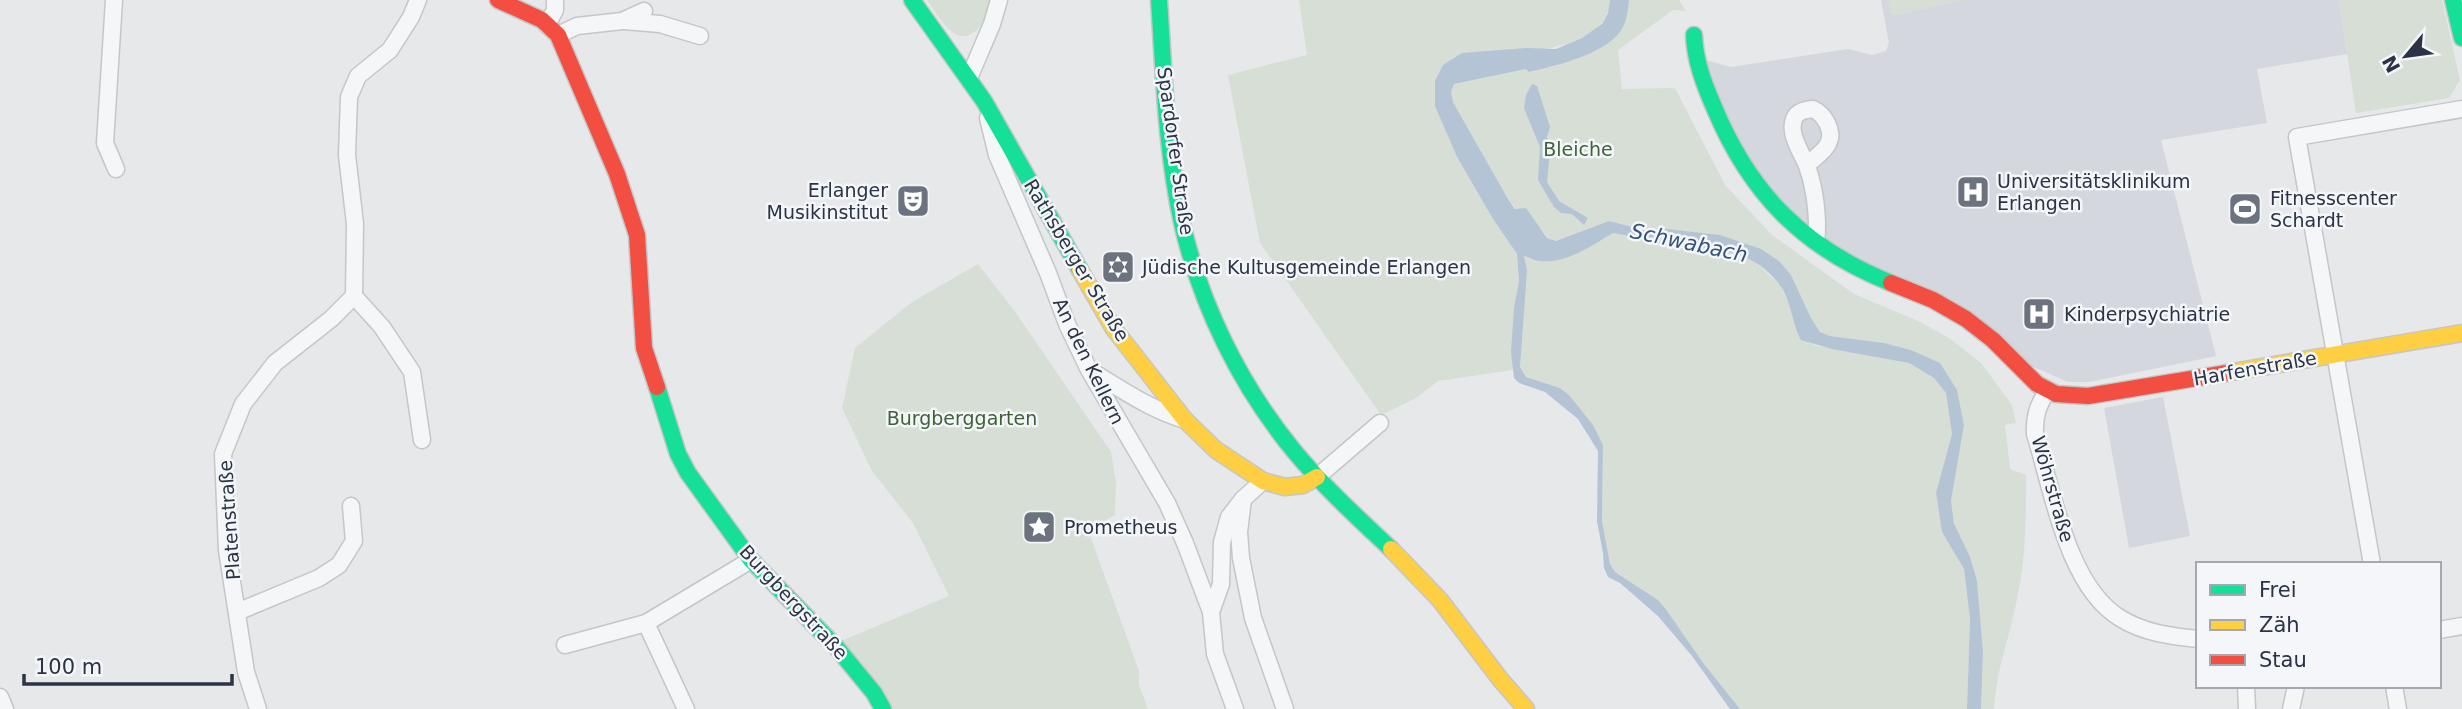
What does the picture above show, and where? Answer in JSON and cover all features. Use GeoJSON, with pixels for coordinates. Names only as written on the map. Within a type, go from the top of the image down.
{"type":"FeatureCollection","features":[{"type":"Feature","properties":{"kind":"street"},"geometry":{"type":"LineString","coordinates":[[114,0],[105,143],[116,169]]}},
{"type":"Feature","properties":{"kind":"street"},"geometry":{"type":"LineString","coordinates":[[418,0],[411,17],[390,50],[358,76],[349,97],[347,155],[355,224],[354,296],[382,327],[412,372],[422,440]]}},
{"type":"Feature","properties":{"kind":"street"},"geometry":{"type":"LineString","coordinates":[[498,0],[542,20],[552,30]]}},
{"type":"Feature","properties":{"kind":"street"},"geometry":{"type":"LineString","coordinates":[[552,30],[555,0]]}},
{"type":"Feature","properties":{"kind":"street","name":"Rathsberger Straße"},"geometry":{"type":"LineString","coordinates":[[912,0],[985,101],[1114,329],[1185,420],[1216,450],[1263,481],[1285,487],[1303,485],[1317,477]]}},
{"type":"Feature","properties":{"kind":"street"},"geometry":{"type":"LineString","coordinates":[[969,78],[999,0]]}},
{"type":"Feature","properties":{"kind":"street","name":"Spardorfer Straße"},"geometry":{"type":"LineString","coordinates":[[1159,0],[1167,113],[1182,222],[1199,281],[1224,343],[1248,385],[1317,477],[1428,586],[1526,709]]}},
{"type":"Feature","properties":{"kind":"street"},"geometry":{"type":"LineString","coordinates":[[2453,0],[2462,38]]}},
{"type":"Feature","properties":{"kind":"street"},"geometry":{"type":"LineString","coordinates":[[622,21],[644,11]]}},
{"type":"Feature","properties":{"kind":"street"},"geometry":{"type":"LineString","coordinates":[[552,30],[622,21],[660,24],[700,36]]}},
{"type":"Feature","properties":{"kind":"street","name":"Burgbergstraße"},"geometry":{"type":"LineString","coordinates":[[552,30],[617,174],[637,235],[644,348],[678,454],[688,473],[751,560],[838,648],[874,693],[883,709]]}},
{"type":"Feature","properties":{"kind":"street"},"geometry":{"type":"LineString","coordinates":[[1694,35],[1695,53],[1702,76],[1724,132],[1744,170],[1766,199],[1796,227],[1854,267],[1958,313],[1997,344],[2047,391]]}},
{"type":"Feature","properties":{"kind":"street","name":"An den Kellern"},"geometry":{"type":"LineString","coordinates":[[985,101],[997,155],[1067,324],[1089,370],[1167,503],[1211,612],[1215,654],[1235,709]]}},
{"type":"Feature","properties":{"kind":"street"},"geometry":{"type":"LineString","coordinates":[[2372,562],[2297,137],[2462,108]]}},
{"type":"Feature","properties":{"kind":"street"},"geometry":{"type":"LineString","coordinates":[[1807,165],[1819,224],[1816,242]]}},
{"type":"Feature","properties":{"kind":"street"},"geometry":{"type":"LineString","coordinates":[[1796,227],[1816,211]]}},
{"type":"Feature","properties":{"kind":"street","name":"Platenstraße"},"geometry":{"type":"LineString","coordinates":[[258,709],[246,672],[227,550],[223,454],[243,404],[275,363],[331,319],[354,296]]}},
{"type":"Feature","properties":{"kind":"street","name":"Harfenstraße"},"geometry":{"type":"LineString","coordinates":[[2047,391],[2074,397],[2088,396],[2462,333]]}},
{"type":"Feature","properties":{"kind":"street"},"geometry":{"type":"LineString","coordinates":[[1089,370],[1147,405],[1185,420]]}},
{"type":"Feature","properties":{"kind":"street","name":"Wöhrstraße"},"geometry":{"type":"LineString","coordinates":[[2047,391],[2037,408],[2035,434],[2060,525],[2087,584],[2100,602],[2118,617],[2145,630],[2196,639]]}},
{"type":"Feature","properties":{"kind":"street"},"geometry":{"type":"LineString","coordinates":[[1317,477],[1380,422]]}},
{"type":"Feature","properties":{"kind":"street","name":"An den Kellern"},"geometry":{"type":"LineString","coordinates":[[1211,612],[1221,584],[1222,542],[1229,517],[1263,481]]}},
{"type":"Feature","properties":{"kind":"street"},"geometry":{"type":"LineString","coordinates":[[1244,499],[1239,532],[1246,589],[1263,652],[1285,709]]}},
{"type":"Feature","properties":{"kind":"street"},"geometry":{"type":"LineString","coordinates":[[237,612],[318,578],[339,565],[354,541],[351,506]]}},
{"type":"Feature","properties":{"kind":"street"},"geometry":{"type":"LineString","coordinates":[[565,645],[646,623],[751,560]]}},
{"type":"Feature","properties":{"kind":"street"},"geometry":{"type":"LineString","coordinates":[[646,623],[686,709]]}},
{"type":"Feature","properties":{"kind":"street"},"geometry":{"type":"LineString","coordinates":[[2441,630],[2462,626]]}},
{"type":"Feature","properties":{"kind":"street"},"geometry":{"type":"LineString","coordinates":[[2246,688],[2247,709]]}},
{"type":"Feature","properties":{"kind":"street"},"geometry":{"type":"LineString","coordinates":[[2291,709],[2296,688]]}},
{"type":"Feature","properties":{"kind":"street"},"geometry":{"type":"LineString","coordinates":[[2393,688],[2398,709]]}},
{"type":"Feature","properties":{"kind":"street"},"geometry":{"type":"LineString","coordinates":[[0,697],[5,709]]}},
{"type":"Feature","properties":{"kind":"shaded area","name":"Universitätsklinikum Erlangen"},"geometry":{"type":"Polygon","coordinates":[[[1881,0],[2339,0],[2347,54],[2257,69],[2267,123],[2161,140],[2216,356],[2089,382],[2068,382],[2029,365],[1842,254],[1792,213],[1752,171],[1702,59],[1731,67],[1848,49],[1872,55],[1886,51],[1889,43],[1881,0]]]}},
{"type":"Feature","properties":{"kind":"shaded area"},"geometry":{"type":"Polygon","coordinates":[[[2163,397],[2190,536],[2129,548],[2104,408],[2163,397]]]}},
{"type":"Feature","properties":{"kind":"green space"},"geometry":{"type":"Polygon","coordinates":[[[927,0],[993,0],[983,22],[966,36],[951,31],[927,0]]]}},
{"type":"Feature","properties":{"kind":"green space"},"geometry":{"type":"Polygon","coordinates":[[[1299,0],[1610,0],[1606,15],[1598,27],[1573,42],[1443,65],[1447,134],[1457,157],[1493,219],[1517,254],[1519,281],[1514,307],[1513,370],[1438,381],[1416,398],[1381,415],[1260,243],[1228,75],[1307,55],[1299,0]]]}},
{"type":"Feature","properties":{"kind":"green space","name":"Bleiche"},"geometry":{"type":"Polygon","coordinates":[[[1629,0],[1679,0],[1686,11],[1673,10],[1618,50],[1622,89],[1675,88],[1725,185],[1772,235],[1854,294],[1918,321],[1949,338],[1981,363],[2012,405],[2016,423],[2005,425],[2010,469],[2026,475],[2025,537],[2020,584],[1997,681],[1994,709],[1981,709],[1983,652],[1970,557],[1954,522],[1951,501],[1964,425],[1957,390],[1940,364],[1911,350],[1820,332],[1791,276],[1691,232],[1641,229],[1609,221],[1557,241],[1548,238],[1508,199],[1453,102],[1451,92],[1454,84],[1559,65],[1624,26],[1629,0]]]}},
{"type":"Feature","properties":{"kind":"green space"},"geometry":{"type":"Polygon","coordinates":[[[1888,0],[1964,0],[1899,15],[1891,14],[1888,0]]]}},
{"type":"Feature","properties":{"kind":"green space"},"geometry":{"type":"Polygon","coordinates":[[[2339,0],[2442,0],[2460,80],[2449,98],[2356,113],[2339,0]]]}},
{"type":"Feature","properties":{"kind":"green space"},"geometry":{"type":"Polygon","coordinates":[[[1613,233],[1652,243],[1736,253],[1752,259],[1780,285],[1789,303],[1796,330],[1814,345],[1909,363],[1934,378],[1946,393],[1952,434],[1936,493],[1942,532],[1964,569],[1970,619],[1967,709],[1740,709],[1658,600],[1615,572],[1610,564],[1602,521],[1603,445],[1560,388],[1526,377],[1520,367],[1524,255],[1560,258],[1581,251],[1613,233]]]}},
{"type":"Feature","properties":{"kind":"green space","name":"Burgberggarten"},"geometry":{"type":"Polygon","coordinates":[[[978,264],[1016,313],[1111,452],[1116,483],[1115,515],[1088,530],[1139,671],[1139,685],[1148,709],[892,709],[841,641],[949,596],[913,523],[872,471],[842,408],[855,348],[912,302],[978,264]]]}},
{"type":"Feature","properties":{"kind":"water","name":"Schwabach"},"geometry":{"type":"Polygon","coordinates":[[[1610,0],[1629,0],[1623,27],[1607,44],[1581,57],[1553,66],[1454,84],[1451,92],[1453,102],[1508,199],[1515,209],[1526,208],[1547,238],[1556,241],[1609,221],[1641,229],[1720,235],[1761,249],[1779,261],[1791,275],[1820,332],[1830,336],[1884,343],[1911,350],[1940,363],[1957,390],[1964,425],[1951,501],[1954,523],[1970,557],[1977,581],[1983,652],[1981,709],[1967,709],[1970,619],[1964,569],[1942,532],[1936,493],[1952,434],[1946,393],[1934,378],[1909,363],[1832,349],[1801,340],[1787,297],[1779,284],[1766,270],[1738,255],[1672,246],[1613,233],[1578,253],[1559,260],[1538,261],[1524,256],[1527,270],[1520,367],[1526,377],[1560,388],[1569,395],[1593,425],[1603,445],[1602,521],[1610,564],[1615,572],[1658,600],[1740,709],[1730,709],[1692,656],[1658,616],[1620,583],[1608,577],[1604,568],[1597,521],[1598,451],[1578,419],[1545,392],[1519,383],[1514,378],[1511,352],[1519,281],[1517,254],[1457,157],[1435,106],[1435,81],[1443,65],[1462,53],[1527,48],[1556,49],[1582,38],[1602,24],[1608,13],[1610,0]]]}},
{"type":"Feature","properties":{"kind":"water"},"geometry":{"type":"Polygon","coordinates":[[[1532,84],[1537,86],[1550,127],[1547,137],[1550,152],[1547,182],[1559,201],[1588,218],[1584,225],[1572,214],[1561,213],[1554,207],[1538,180],[1540,147],[1524,108],[1526,95],[1532,84]]]}},
{"type":"Feature","properties":{"kind":"traffic: fast"},"geometry":{"type":"LineString","coordinates":[[912,0],[984,101],[1080,270]]}},
{"type":"Feature","properties":{"kind":"traffic: fast"},"geometry":{"type":"LineString","coordinates":[[1159,0],[1172,168],[1190,254],[1212,314],[1240,372],[1274,426],[1317,477],[1391,549]]}},
{"type":"Feature","properties":{"kind":"traffic: fast"},"geometry":{"type":"LineString","coordinates":[[2453,0],[2462,38]]}},
{"type":"Feature","properties":{"kind":"traffic: fast"},"geometry":{"type":"LineString","coordinates":[[1694,35],[1696,54],[1714,107],[1728,138],[1763,192],[1783,215],[1806,235],[1860,269],[1891,283]]}},
{"type":"Feature","properties":{"kind":"traffic: fast"},"geometry":{"type":"LineString","coordinates":[[657,387],[678,454],[688,473],[751,560],[837,648],[874,693],[883,709]]}},
{"type":"Feature","properties":{"kind":"traffic: slow"},"geometry":{"type":"LineString","coordinates":[[1080,270],[1114,329],[1185,420],[1216,450],[1263,481],[1285,487],[1303,485],[1317,477]]}},
{"type":"Feature","properties":{"kind":"traffic: slow"},"geometry":{"type":"LineString","coordinates":[[2227,373],[2462,333]]}},
{"type":"Feature","properties":{"kind":"traffic: slow"},"geometry":{"type":"LineString","coordinates":[[1391,549],[1440,600],[1526,709]]}},
{"type":"Feature","properties":{"kind":"traffic: jam"},"geometry":{"type":"LineString","coordinates":[[498,0],[542,20],[558,35],[617,174],[637,235],[644,348],[657,387]]}},
{"type":"Feature","properties":{"kind":"traffic: jam"},"geometry":{"type":"LineString","coordinates":[[1891,283],[1933,300],[1966,319],[1993,340],[2037,384],[2056,394],[2088,396],[2227,373]]}},
{"type":"Feature","properties":{"kind":"place","name":"Universitätsklinikum Erlangen"},"geometry":{"type":"Point","coordinates":[1973,192]}},
{"type":"Feature","properties":{"kind":"place","name":"Erlanger Musikinstitut"},"geometry":{"type":"Point","coordinates":[913,201]}},
{"type":"Feature","properties":{"kind":"place","name":"Fitnesscenter Schardt"},"geometry":{"type":"Point","coordinates":[2245,209]}},
{"type":"Feature","properties":{"kind":"place","name":"Jüdische Kultusgemeinde Erlangen"},"geometry":{"type":"Point","coordinates":[1118,267]}},
{"type":"Feature","properties":{"kind":"place","name":"Kinderpsychiatrie"},"geometry":{"type":"Point","coordinates":[2039,314]}},
{"type":"Feature","properties":{"kind":"place","name":"Prometheus"},"geometry":{"type":"Point","coordinates":[1039,527]}}]}
